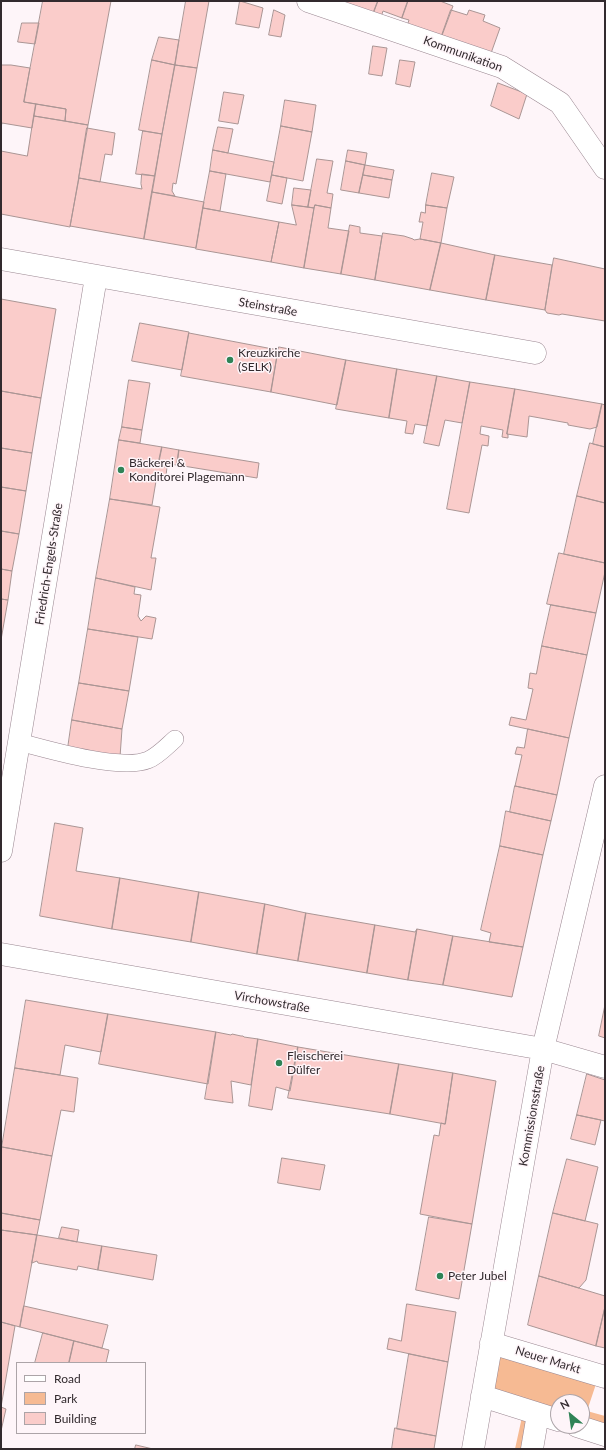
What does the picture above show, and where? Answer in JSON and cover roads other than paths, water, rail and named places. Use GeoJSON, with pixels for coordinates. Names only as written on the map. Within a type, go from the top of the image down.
{"type":"FeatureCollection","features":[{"type":"Feature","properties":{"kind":"street","name":"Kommunikation"},"geometry":{"type":"LineString","coordinates":[[308,1],[502,67],[560,103],[605,168]]}},
{"type":"Feature","properties":{"kind":"street","name":"Steinstraße"},"geometry":{"type":"LineString","coordinates":[[1,259],[96,277],[536,353]]}},
{"type":"Feature","properties":{"kind":"street","name":"Friedrich-Engels-Straße"},"geometry":{"type":"LineString","coordinates":[[1,851],[96,277]]}},
{"type":"Feature","properties":{"kind":"street","name":"Kommissionsstraße"},"geometry":{"type":"LineString","coordinates":[[473,1449],[543,1049],[605,786]]}},
{"type":"Feature","properties":{"kind":"street","name":"Virchowstraße"},"geometry":{"type":"LineString","coordinates":[[1,954],[543,1049],[605,1067]]}},
{"type":"Feature","properties":{"kind":"street","name":"Neuer Markt"},"geometry":{"type":"LineString","coordinates":[[491,1343],[605,1377]]}},
{"type":"Feature","properties":{"kind":"street"},"geometry":{"type":"LineString","coordinates":[[482,1396],[548,1417],[532,1449]]}},
{"type":"Feature","properties":{"kind":"street"},"geometry":{"type":"LineString","coordinates":[[590,1430],[605,1435]]}},
{"type":"Feature","properties":{"kind":"lane"},"geometry":{"type":"LineString","coordinates":[[19,742],[61,753],[127,764],[148,760],[175,739]]}},
{"type":"Feature","properties":{"kind":"place","name":"Kreuzkirche (SELK)"},"geometry":{"type":"Point","coordinates":[230,360]}},
{"type":"Feature","properties":{"kind":"place","name":"Bäckerei & Konditorei Plagemann"},"geometry":{"type":"Point","coordinates":[121,470]}},
{"type":"Feature","properties":{"kind":"place","name":"Fleischerei Dülfer"},"geometry":{"type":"Point","coordinates":[279,1063]}},
{"type":"Feature","properties":{"kind":"place","name":"Peter Jubel"},"geometry":{"type":"Point","coordinates":[440,1276]}}]}
